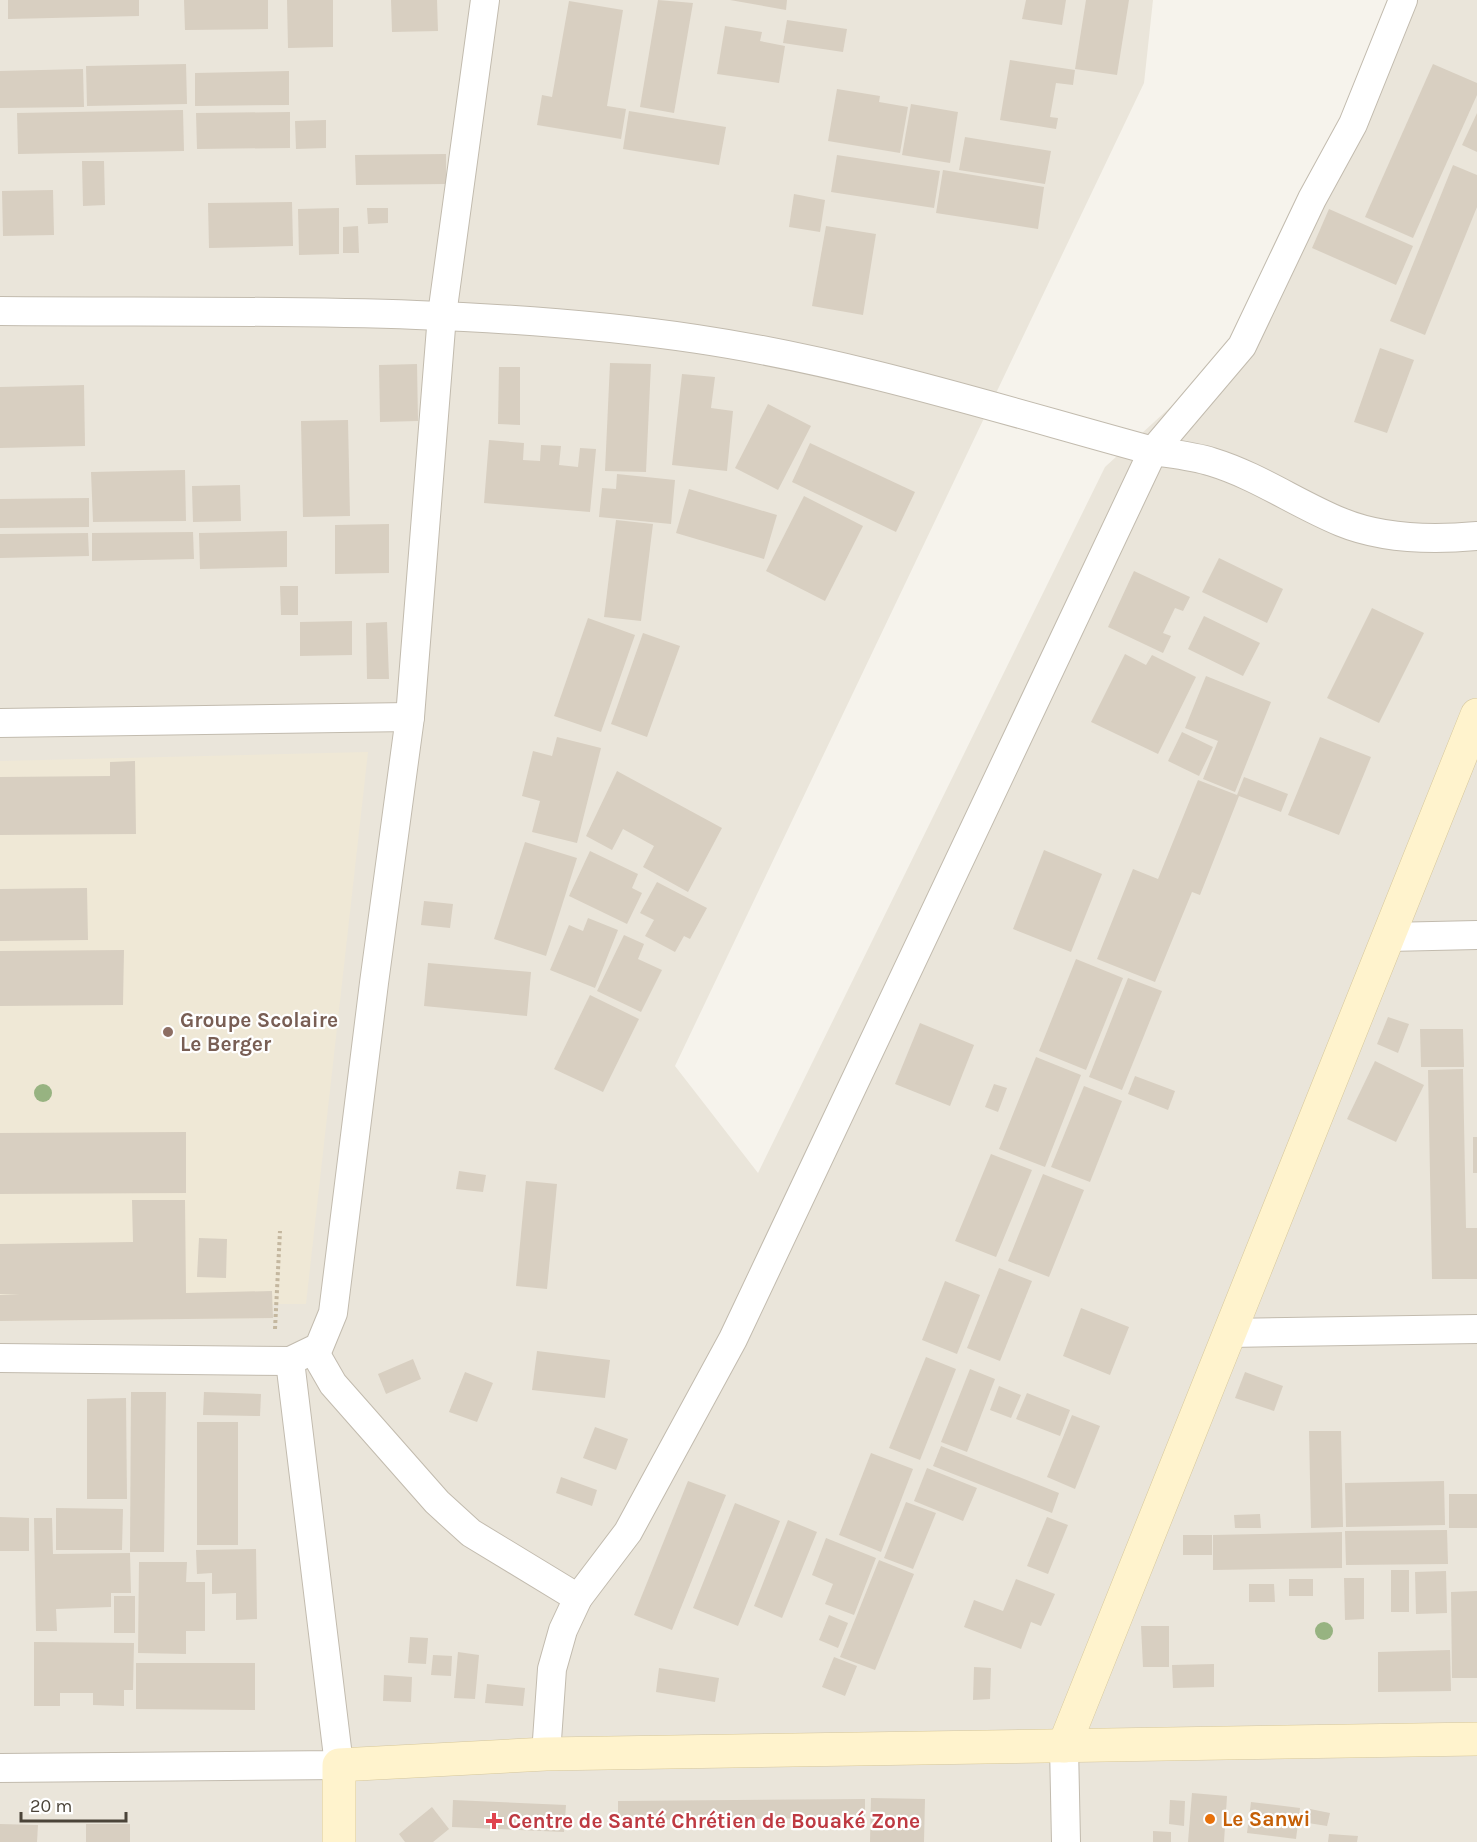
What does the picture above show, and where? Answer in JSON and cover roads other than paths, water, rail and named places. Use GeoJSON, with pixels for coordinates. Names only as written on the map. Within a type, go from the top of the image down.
{"type":"FeatureCollection","features":[{"type":"Feature","properties":{"kind":"street"},"geometry":{"type":"LineString","coordinates":[[0,1358],[292,1357],[323,1341],[333,1313],[375,972],[410,717],[442,315],[485,0]]}},
{"type":"Feature","properties":{"kind":"street"},"geometry":{"type":"LineString","coordinates":[[546,1754],[552,1669],[563,1630],[578,1598],[628,1532],[733,1339],[1153,451],[1242,346],[1312,199],[1353,124],[1403,0]]}},
{"type":"Feature","properties":{"kind":"street"},"geometry":{"type":"LineString","coordinates":[[0,311],[442,315],[695,339],[808,357],[1153,451],[1211,461],[1284,492],[1342,523],[1389,534],[1440,539],[1477,536]]}},
{"type":"Feature","properties":{"kind":"street"},"geometry":{"type":"LineString","coordinates":[[1066,1842],[1064,1746],[1477,715]]}},
{"type":"Feature","properties":{"kind":"street"},"geometry":{"type":"LineString","coordinates":[[0,723],[410,717]]}},
{"type":"Feature","properties":{"kind":"street"},"geometry":{"type":"LineString","coordinates":[[1388,937],[1477,935]]}},
{"type":"Feature","properties":{"kind":"street"},"geometry":{"type":"LineString","coordinates":[[1229,1333],[1477,1329]]}},
{"type":"Feature","properties":{"kind":"street"},"geometry":{"type":"LineString","coordinates":[[292,1357],[333,1384],[437,1502],[471,1533],[578,1598]]}},
{"type":"Feature","properties":{"kind":"street"},"geometry":{"type":"LineString","coordinates":[[292,1357],[339,1765],[339,1842]]}},
{"type":"Feature","properties":{"kind":"street"},"geometry":{"type":"LineString","coordinates":[[0,1768],[339,1765],[546,1754],[1477,1739]]}},
{"type":"Feature","properties":{"kind":"place","name":"Groupe Scolaire Le Berger"},"geometry":{"type":"Point","coordinates":[168,1032]}},
{"type":"Feature","properties":{"kind":"place","name":"Le Sanwi"},"geometry":{"type":"Point","coordinates":[1210,1819]}},
{"type":"Feature","properties":{"kind":"place","name":"Centre de Santé Chrétien de Bouaké Zone"},"geometry":{"type":"Point","coordinates":[494,1821]}}]}
